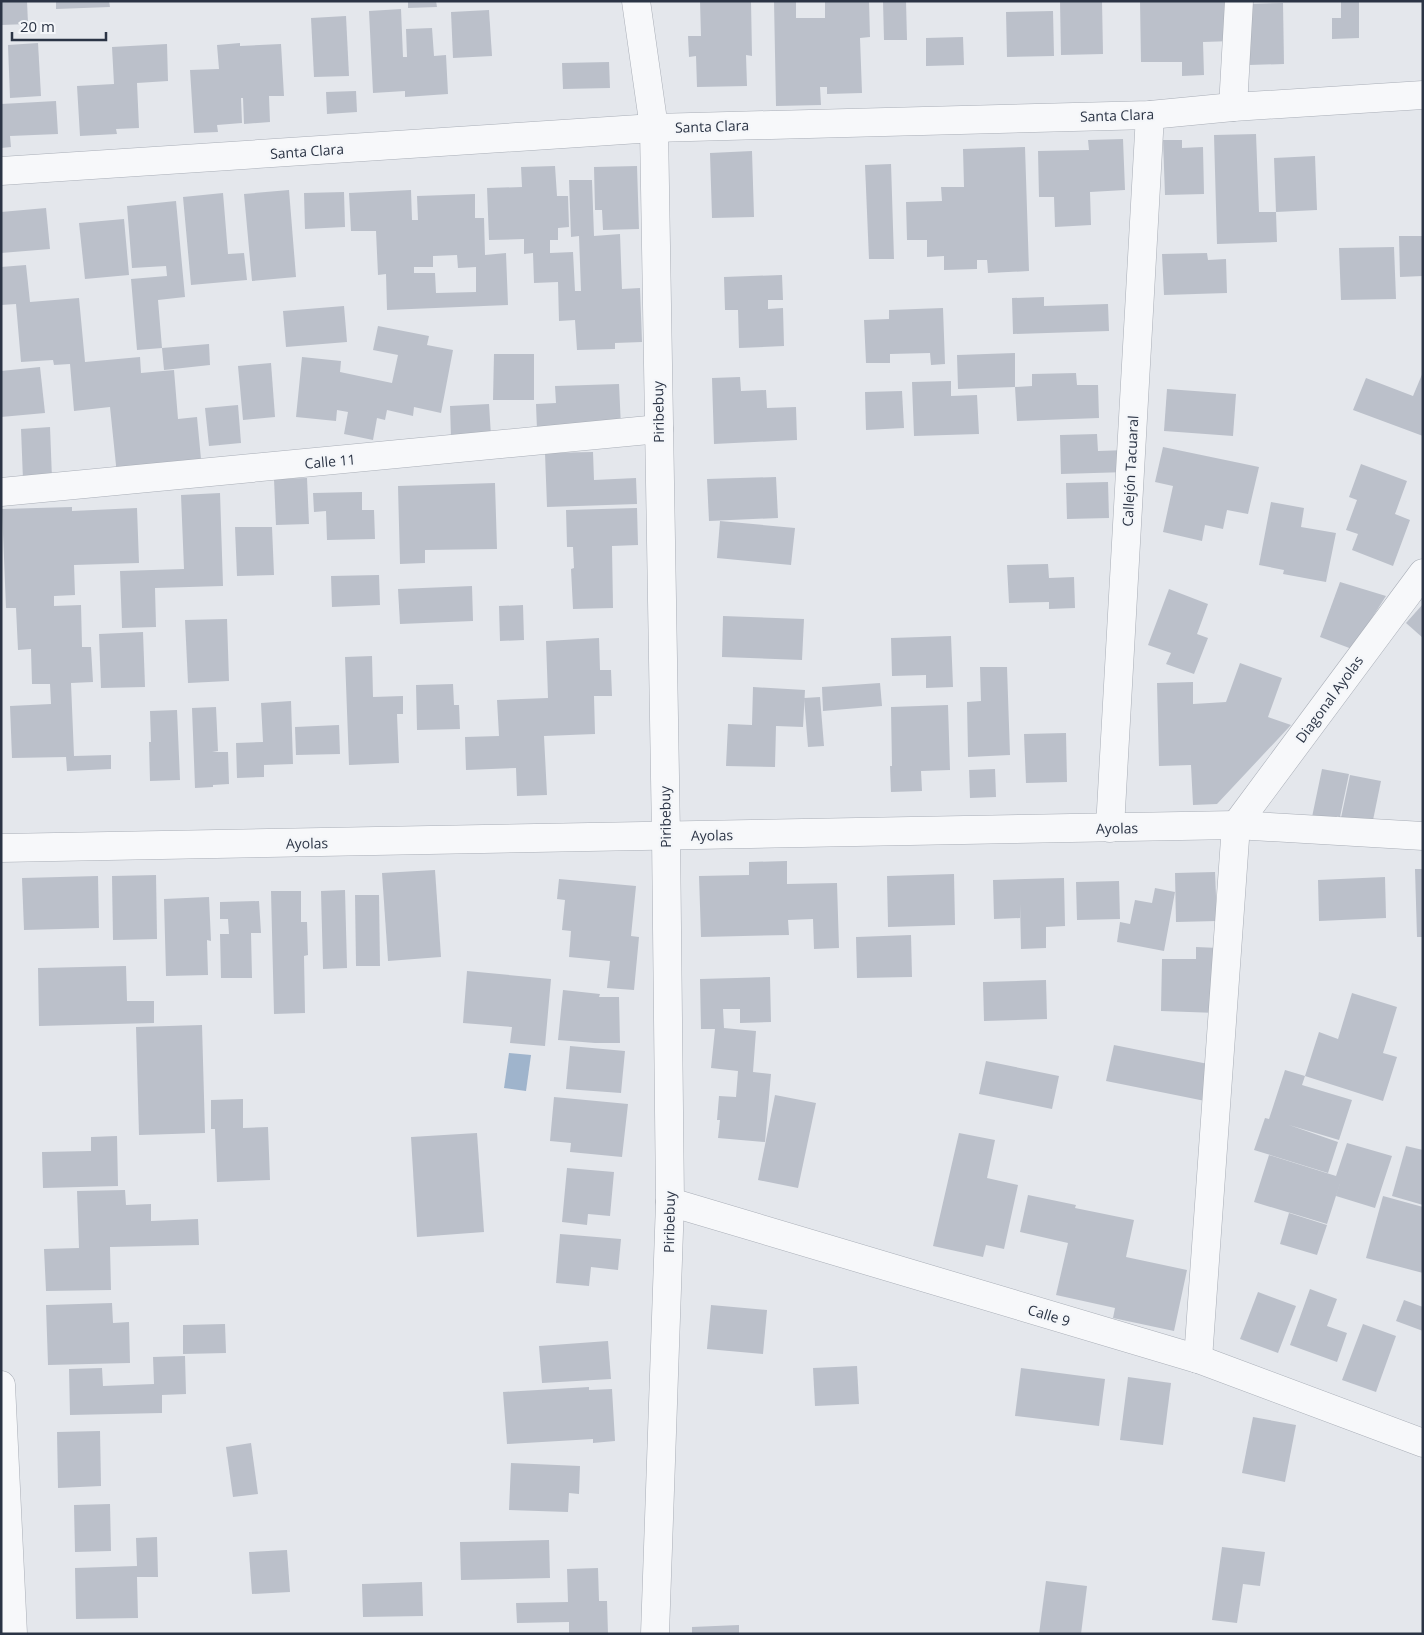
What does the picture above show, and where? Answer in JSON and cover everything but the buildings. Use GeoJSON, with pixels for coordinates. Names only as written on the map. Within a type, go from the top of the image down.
{"type":"FeatureCollection","features":[{"type":"Feature","properties":{"kind":"street","name":"Piribebuy"},"geometry":{"type":"LineString","coordinates":[[636,1],[654,128],[666,836],[670,1202],[655,1634]]}},
{"type":"Feature","properties":{"kind":"street"},"geometry":{"type":"LineString","coordinates":[[1233,107],[1239,1]]}},
{"type":"Feature","properties":{"kind":"street","name":"Santa Clara"},"geometry":{"type":"LineString","coordinates":[[1,172],[654,128],[1150,115],[1233,107],[1423,95]]}},
{"type":"Feature","properties":{"kind":"street","name":"Callejón Tacuaral"},"geometry":{"type":"LineString","coordinates":[[1110,828],[1150,115]]}},
{"type":"Feature","properties":{"kind":"street","name":"Calle 11"},"geometry":{"type":"LineString","coordinates":[[1,492],[659,429]]}},
{"type":"Feature","properties":{"kind":"street","name":"Diagonal Ayolas"},"geometry":{"type":"LineString","coordinates":[[1236,825],[1423,573]]}},
{"type":"Feature","properties":{"kind":"street"},"geometry":{"type":"LineString","coordinates":[[1198,1359],[1236,825]]}},
{"type":"Feature","properties":{"kind":"street","name":"Ayolas"},"geometry":{"type":"LineString","coordinates":[[1,848],[1236,825],[1423,836]]}},
{"type":"Feature","properties":{"kind":"street","name":"Calle 9"},"geometry":{"type":"LineString","coordinates":[[670,1202],[1198,1359],[1423,1443]]}},
{"type":"Feature","properties":{"kind":"street"},"geometry":{"type":"LineString","coordinates":[[1,1385],[13,1634]]}},
{"type":"Feature","properties":{"kind":"water"},"geometry":{"type":"Polygon","coordinates":[[[509,1053],[531,1055],[526,1091],[504,1088],[509,1053]]]}}]}
